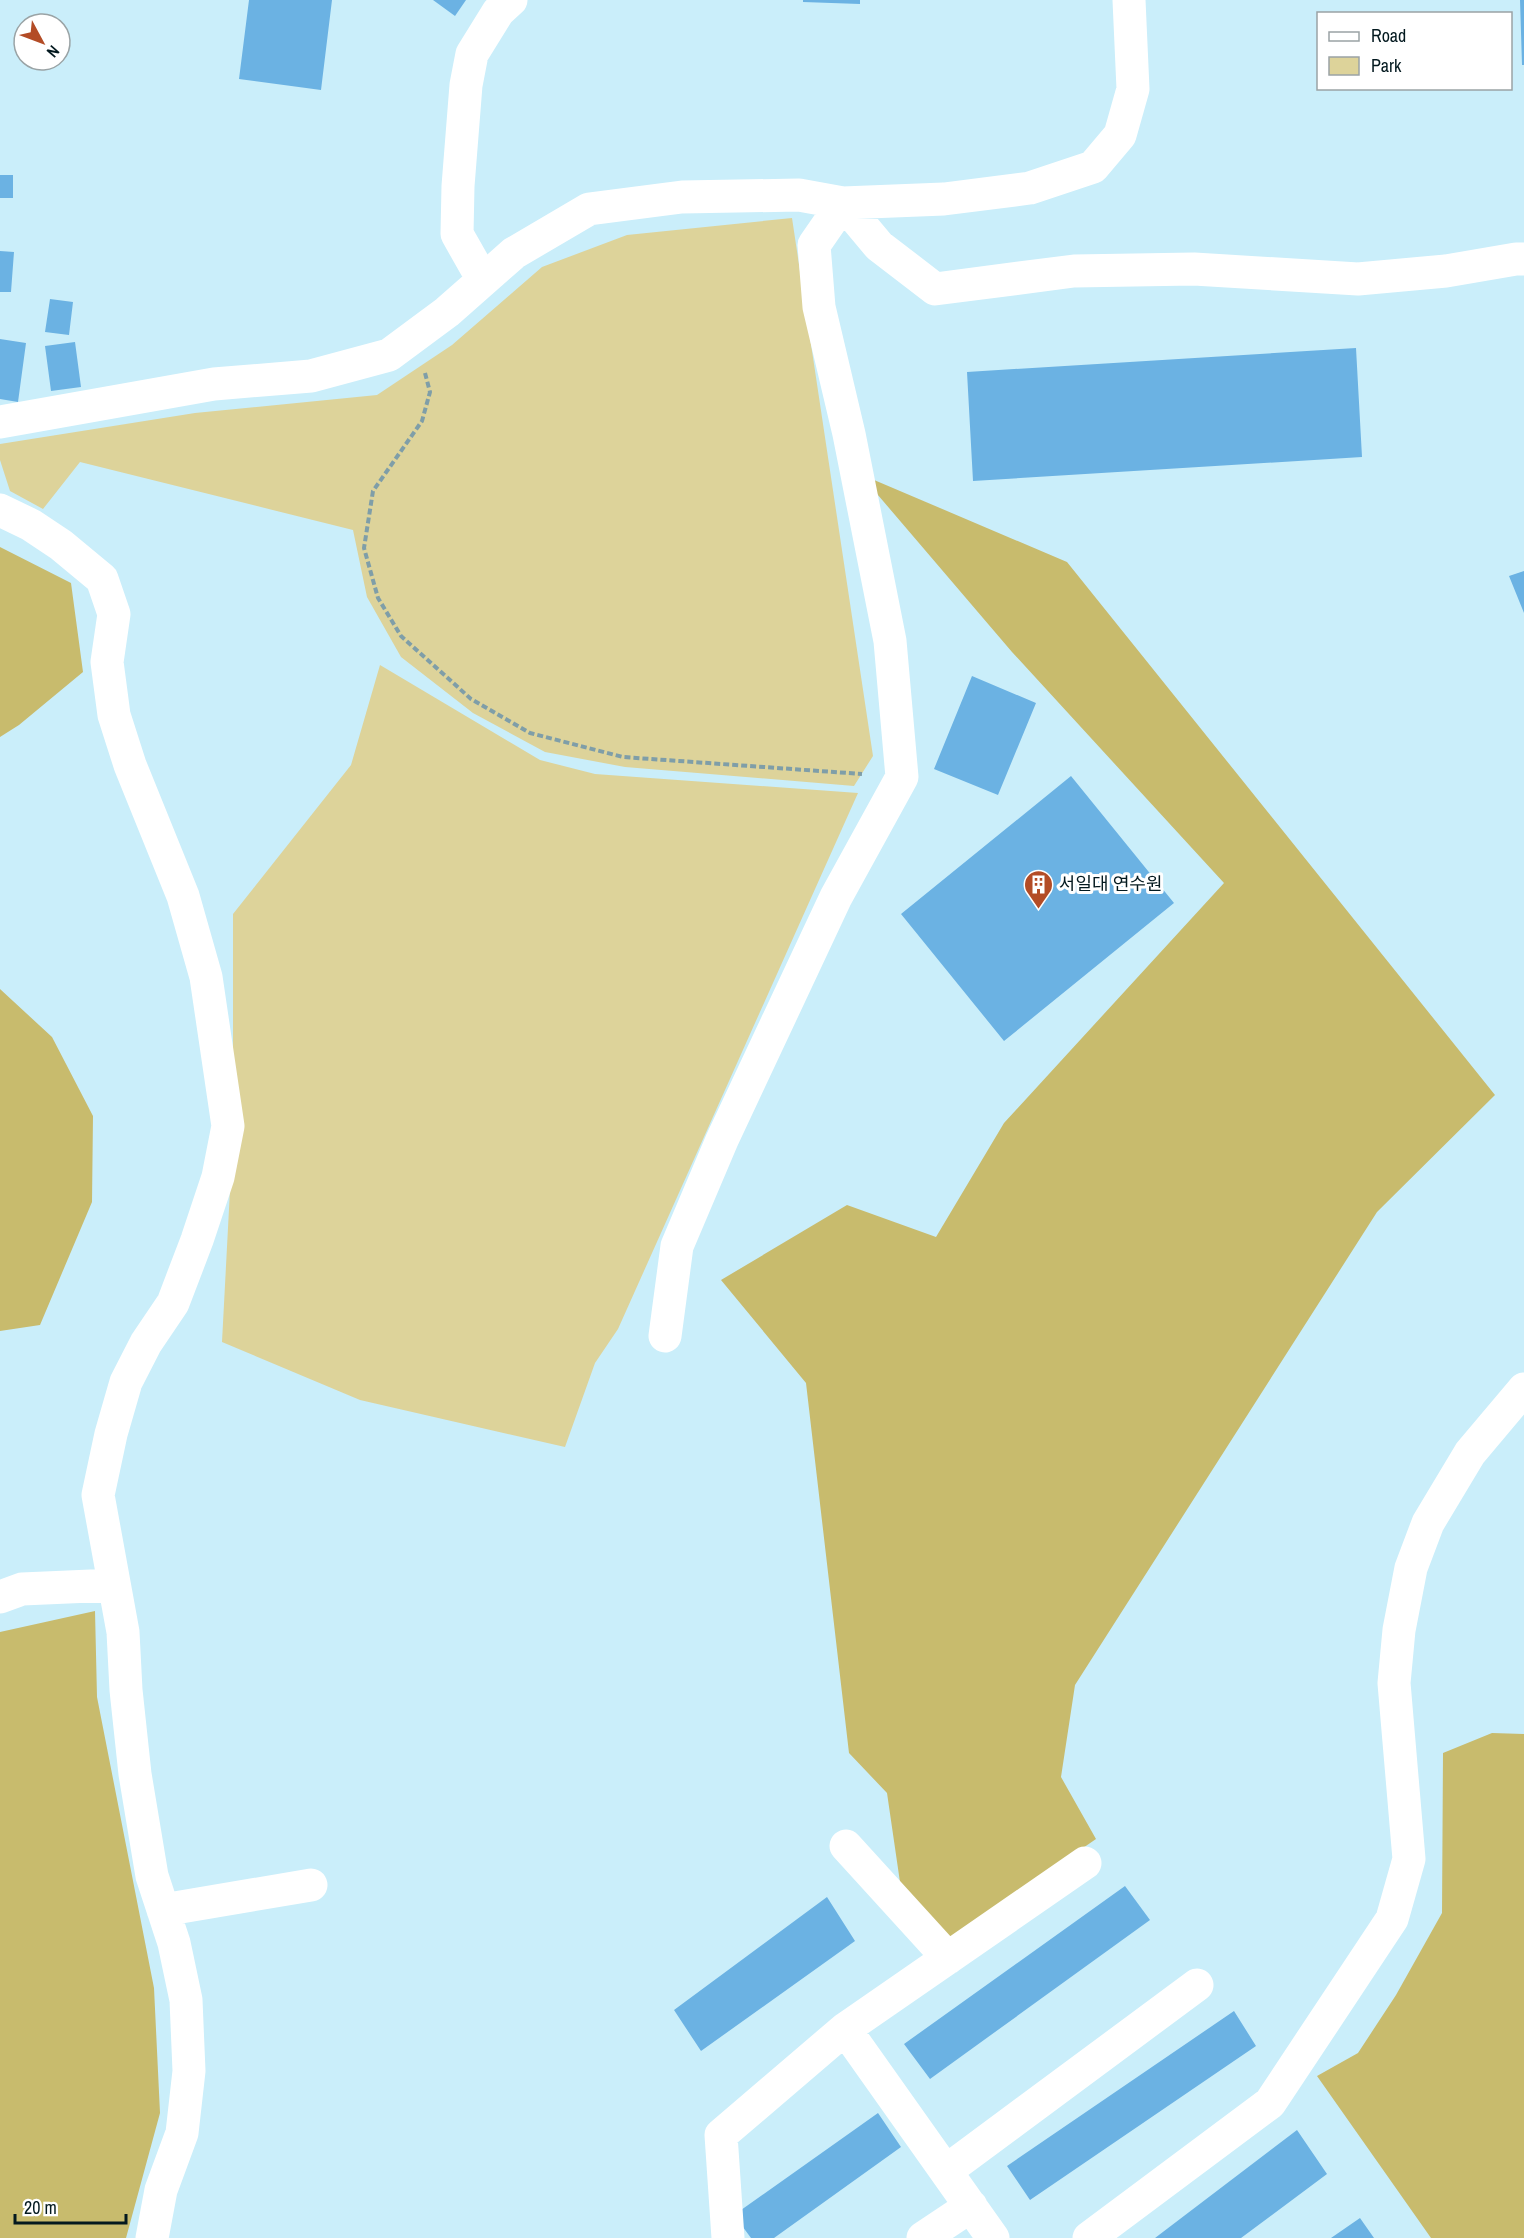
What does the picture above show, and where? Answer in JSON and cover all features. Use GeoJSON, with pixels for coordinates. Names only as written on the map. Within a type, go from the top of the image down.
{"type":"FeatureCollection","features":[{"type":"Feature","properties":{"kind":"street"},"geometry":{"type":"LineString","coordinates":[[483,280],[457,234],[458,186],[466,85],[472,54],[498,12],[511,0]]}},
{"type":"Feature","properties":{"kind":"street"},"geometry":{"type":"LineString","coordinates":[[0,422],[214,384],[311,376],[389,355],[447,312],[514,253],[589,209],[694,196],[799,195],[843,204],[944,199],[1030,188],[1093,167],[1120,135],[1133,89],[1129,0]]}},
{"type":"Feature","properties":{"kind":"street"},"geometry":{"type":"LineString","coordinates":[[843,204],[879,246],[935,289],[1074,271],[1194,269],[1358,279],[1446,271],[1524,259]]}},
{"type":"Feature","properties":{"kind":"street"},"geometry":{"type":"LineString","coordinates":[[665,1336],[676,1246],[722,1140],[836,897],[902,777],[890,641],[849,434],[819,307],[814,245],[843,204]]}},
{"type":"Feature","properties":{"kind":"street"},"geometry":{"type":"LineString","coordinates":[[0,510],[31,525],[61,545],[102,579],[114,614],[107,662],[114,716],[130,765],[183,896],[206,976],[228,1126],[218,1177],[173,1303],[146,1343],[126,1382],[111,1434],[98,1495],[123,1632],[126,1690],[135,1774],[152,1876],[174,1943],[186,2000],[189,2072],[182,2133],[161,2190],[152,2238]]}},
{"type":"Feature","properties":{"kind":"street"},"geometry":{"type":"LineString","coordinates":[[1089,2238],[1270,2103],[1392,1919],[1409,1859],[1394,1683],[1399,1630],[1411,1568],[1428,1523],[1470,1453],[1524,1389]]}},
{"type":"Feature","properties":{"kind":"street"},"geometry":{"type":"LineString","coordinates":[[0,1597],[22,1589],[114,1585]]}},
{"type":"Feature","properties":{"kind":"street"},"geometry":{"type":"LineString","coordinates":[[846,1846],[948,1958]]}},
{"type":"Feature","properties":{"kind":"street"},"geometry":{"type":"LineString","coordinates":[[728,2238],[721,2135],[845,2029],[1085,1863]]}},
{"type":"Feature","properties":{"kind":"street"},"geometry":{"type":"LineString","coordinates":[[163,1910],[311,1885]]}},
{"type":"Feature","properties":{"kind":"street"},"geometry":{"type":"LineString","coordinates":[[946,2171],[1197,1985]]}},
{"type":"Feature","properties":{"kind":"street"},"geometry":{"type":"LineString","coordinates":[[845,2029],[993,2238]]}},
{"type":"Feature","properties":{"kind":"street"},"geometry":{"type":"LineString","coordinates":[[922,2238],[971,2206]]}},
{"type":"Feature","properties":{"kind":"path"},"geometry":{"type":"LineString","coordinates":[[415,336],[430,392],[422,420],[373,490],[364,548],[378,598],[401,636],[471,699],[530,733],[623,757],[902,777]]}},
{"type":"Feature","properties":{"kind":"green space"},"geometry":{"type":"Polygon","coordinates":[[[792,218],[873,756],[854,786],[625,767],[545,752],[473,713],[401,657],[367,597],[353,530],[80,462],[43,509],[10,491],[0,460],[0,444],[195,413],[377,395],[452,345],[542,267],[627,235],[792,218]]]}},
{"type":"Feature","properties":{"kind":"green space"},"geometry":{"type":"Polygon","coordinates":[[[380,665],[540,760],[595,774],[858,793],[618,1329],[595,1363],[565,1447],[360,1400],[222,1342],[233,1133],[233,914],[351,765],[380,665]]]}},
{"type":"Feature","properties":{"kind":"shaded area"},"geometry":{"type":"Polygon","coordinates":[[[860,474],[1067,562],[1495,1095],[1377,1212],[1075,1685],[1061,1777],[1096,1839],[950,1940],[901,1889],[887,1793],[849,1753],[806,1383],[721,1280],[847,1205],[936,1237],[1004,1123],[1224,883],[1012,652],[860,474]]]}},
{"type":"Feature","properties":{"kind":"shaded area"},"geometry":{"type":"Polygon","coordinates":[[[0,547],[71,583],[83,672],[19,725],[0,737],[0,547]]]}},
{"type":"Feature","properties":{"kind":"shaded area"},"geometry":{"type":"Polygon","coordinates":[[[0,989],[52,1037],[93,1116],[92,1202],[40,1325],[0,1331],[0,989]]]}},
{"type":"Feature","properties":{"kind":"shaded area"},"geometry":{"type":"Polygon","coordinates":[[[95,1611],[97,1697],[154,1988],[160,2113],[126,2238],[0,2238],[0,1632],[95,1611]]]}},
{"type":"Feature","properties":{"kind":"shaded area"},"geometry":{"type":"Polygon","coordinates":[[[1492,1733],[1524,1734],[1524,2238],[1431,2238],[1317,2076],[1358,2053],[1396,1995],[1442,1913],[1443,1753],[1492,1733]]]}},
{"type":"Feature","properties":{"kind":"building"},"geometry":{"type":"Polygon","coordinates":[[[249,0],[332,0],[321,90],[239,79],[249,0]]]}},
{"type":"Feature","properties":{"kind":"building"},"geometry":{"type":"Polygon","coordinates":[[[433,0],[466,0],[455,16],[433,0]]]}},
{"type":"Feature","properties":{"kind":"building"},"geometry":{"type":"Polygon","coordinates":[[[803,0],[860,0],[860,4],[803,2],[803,0]]]}},
{"type":"Feature","properties":{"kind":"building"},"geometry":{"type":"Polygon","coordinates":[[[1520,0],[1524,0],[1524,65],[1522,65],[1520,0]]]}},
{"type":"Feature","properties":{"kind":"building"},"geometry":{"type":"Polygon","coordinates":[[[0,175],[13,175],[13,198],[0,198],[0,175]]]}},
{"type":"Feature","properties":{"kind":"building"},"geometry":{"type":"Polygon","coordinates":[[[0,251],[14,252],[11,292],[0,292],[0,251]]]}},
{"type":"Feature","properties":{"kind":"building"},"geometry":{"type":"Polygon","coordinates":[[[50,299],[73,302],[69,335],[45,332],[50,299]]]}},
{"type":"Feature","properties":{"kind":"building"},"geometry":{"type":"Polygon","coordinates":[[[0,339],[26,343],[18,402],[0,399],[0,339]]]}},
{"type":"Feature","properties":{"kind":"building"},"geometry":{"type":"Polygon","coordinates":[[[75,342],[81,387],[51,391],[45,346],[75,342]]]}},
{"type":"Feature","properties":{"kind":"building"},"geometry":{"type":"Polygon","coordinates":[[[1356,348],[1362,457],[973,481],[967,372],[1356,348]]]}},
{"type":"Feature","properties":{"kind":"building"},"geometry":{"type":"Polygon","coordinates":[[[1524,571],[1524,613],[1509,576],[1524,571]]]}},
{"type":"Feature","properties":{"kind":"building"},"geometry":{"type":"Polygon","coordinates":[[[972,676],[1036,703],[998,795],[934,769],[972,676]]]}},
{"type":"Feature","properties":{"kind":"building","name":"서일대 연수원"},"geometry":{"type":"Polygon","coordinates":[[[1071,776],[1174,903],[1004,1041],[901,914],[1071,776]]]}},
{"type":"Feature","properties":{"kind":"building"},"geometry":{"type":"Polygon","coordinates":[[[1125,1886],[1150,1920],[930,2079],[904,2044],[1125,1886]]]}},
{"type":"Feature","properties":{"kind":"building"},"geometry":{"type":"Polygon","coordinates":[[[827,1897],[855,1941],[701,2051],[674,2010],[827,1897]]]}},
{"type":"Feature","properties":{"kind":"building"},"geometry":{"type":"Polygon","coordinates":[[[1234,2011],[1256,2046],[1030,2200],[1007,2166],[1234,2011]]]}},
{"type":"Feature","properties":{"kind":"building"},"geometry":{"type":"Polygon","coordinates":[[[878,2113],[901,2147],[774,2238],[751,2238],[734,2215],[878,2113]]]}},
{"type":"Feature","properties":{"kind":"building"},"geometry":{"type":"Polygon","coordinates":[[[1297,2130],[1327,2174],[1241,2238],[1155,2238],[1297,2130]]]}},
{"type":"Feature","properties":{"kind":"building"},"geometry":{"type":"Polygon","coordinates":[[[1360,2218],[1374,2238],[1331,2238],[1360,2218]]]}},
{"type":"Feature","properties":{"kind":"place","name":"서일대 연수원"},"geometry":{"type":"Point","coordinates":[1038,910]}}]}
